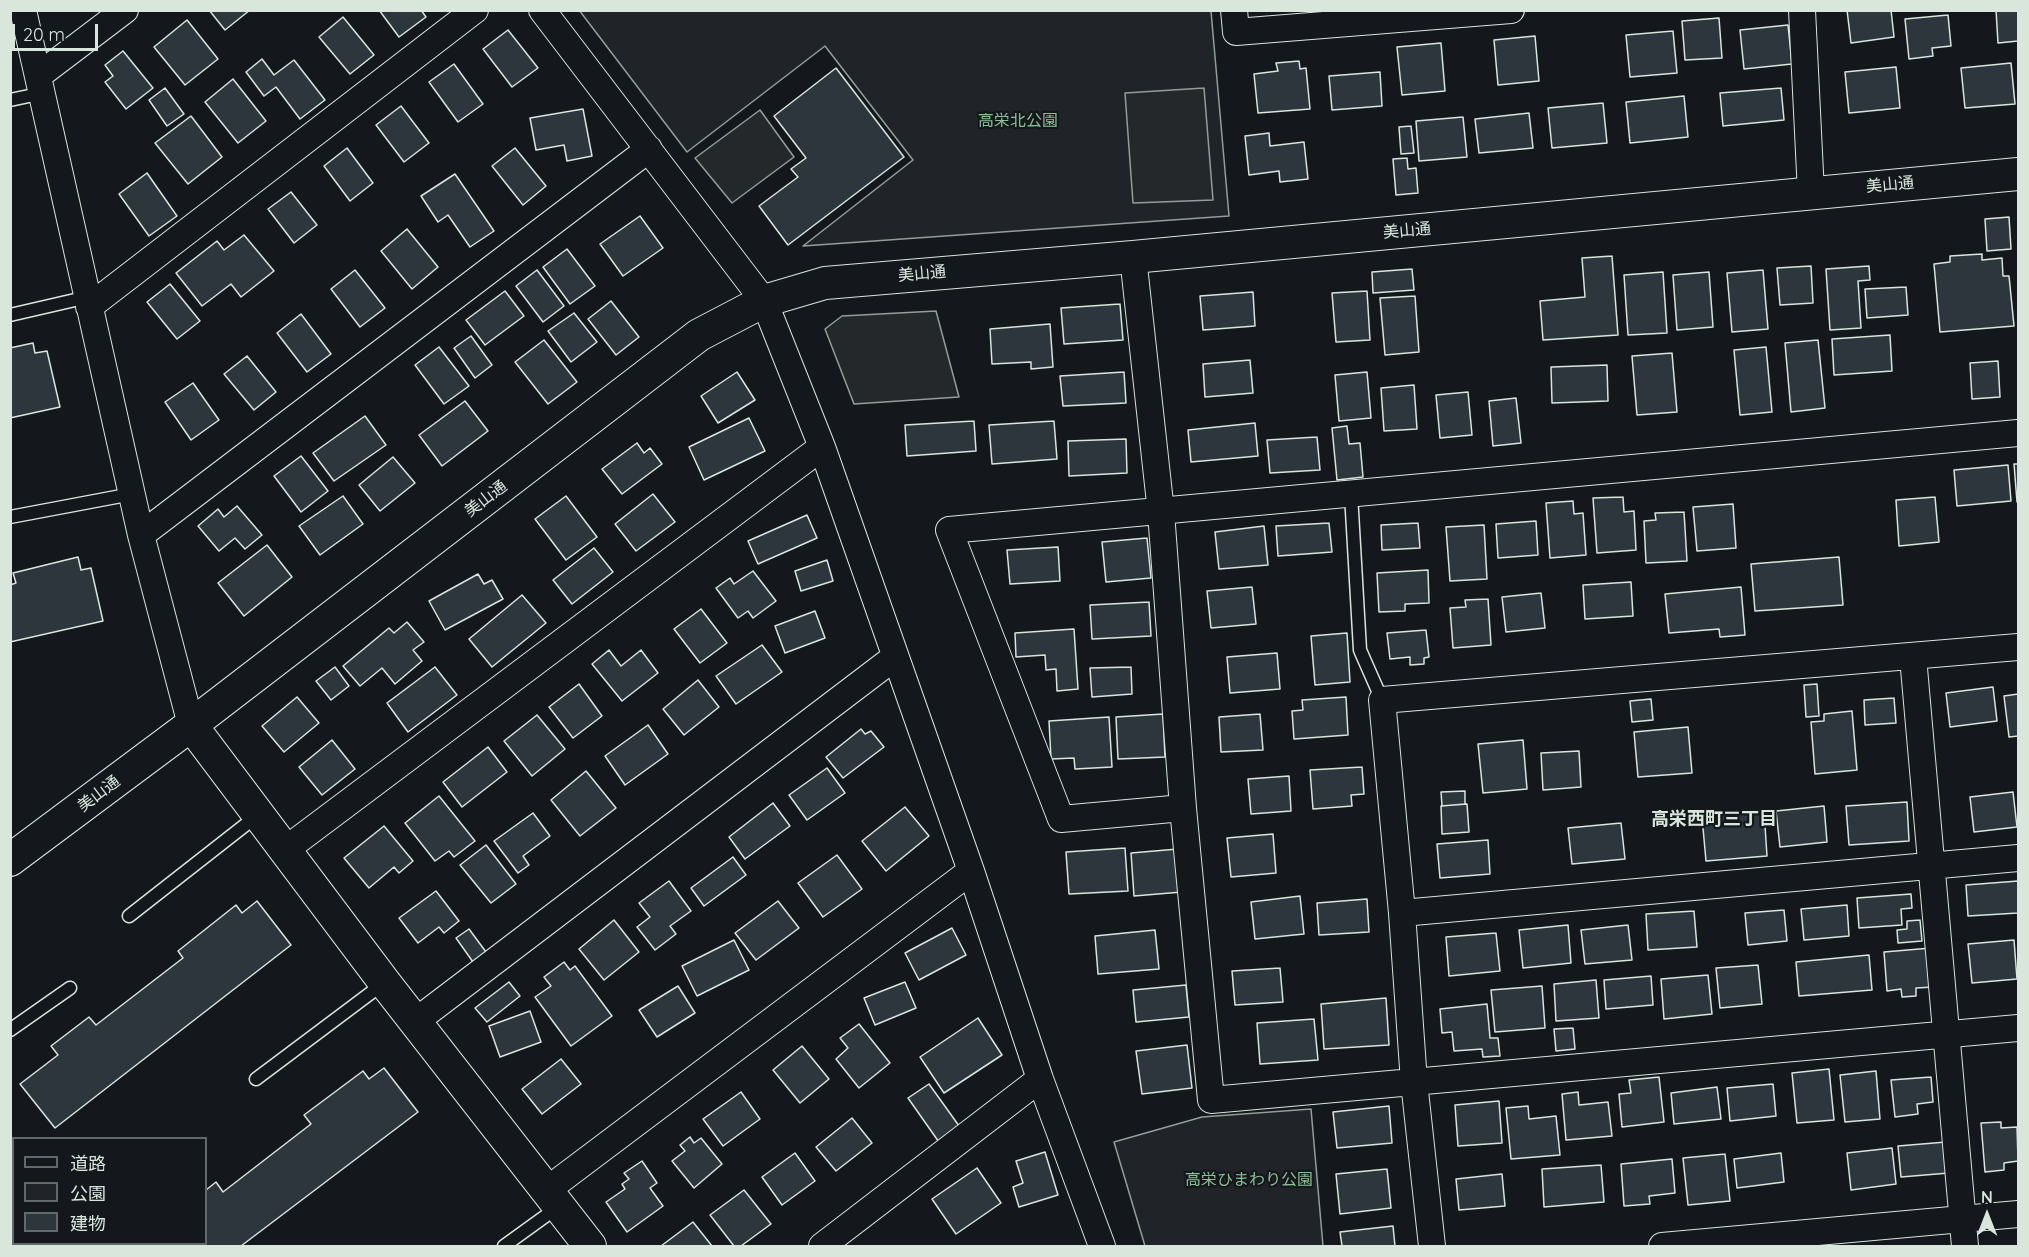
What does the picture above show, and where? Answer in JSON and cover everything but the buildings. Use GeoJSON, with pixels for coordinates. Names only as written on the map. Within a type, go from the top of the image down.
{"type":"FeatureCollection","features":[{"type":"Feature","properties":{"kind":"street"},"geometry":{"type":"LineString","coordinates":[[23,10],[141,535],[191,725],[385,983],[591,1246]]}},
{"type":"Feature","properties":{"kind":"street"},"geometry":{"type":"LineString","coordinates":[[40,85],[125,10]]}},
{"type":"Feature","properties":{"kind":"street"},"geometry":{"type":"LineString","coordinates":[[88,302],[475,10]]}},
{"type":"Feature","properties":{"kind":"street"},"geometry":{"type":"LineString","coordinates":[[542,10],[765,301],[822,447],[971,871],[1040,1079],[1102,1246]]}},
{"type":"Feature","properties":{"kind":"street"},"geometry":{"type":"LineString","coordinates":[[1234,10],[1236,32],[1511,10]]}},
{"type":"Feature","properties":{"kind":"street"},"geometry":{"type":"LineString","coordinates":[[1802,10],[1811,193]]}},
{"type":"Feature","properties":{"kind":"street"},"geometry":{"type":"LineString","coordinates":[[141,535],[649,149]]}},
{"type":"Feature","properties":{"kind":"street","name":"美山通"},"geometry":{"type":"LineString","coordinates":[[10,860],[191,725],[699,335],[765,301],[825,283],[1133,257],[2019,174]]}},
{"type":"Feature","properties":{"kind":"street"},"geometry":{"type":"LineString","coordinates":[[1133,257],[1161,512],[1183,808],[1211,1100],[2019,1028]]}},
{"type":"Feature","properties":{"kind":"street"},"geometry":{"type":"LineString","coordinates":[[1183,808],[1061,819],[949,530],[2019,433]]}},
{"type":"Feature","properties":{"kind":"street"},"geometry":{"type":"LineString","coordinates":[[285,850],[822,447]]}},
{"type":"Feature","properties":{"kind":"street"},"geometry":{"type":"LineString","coordinates":[[1432,1246],[1414,1082],[1402,913],[1382,700],[2019,647]]}},
{"type":"Feature","properties":{"kind":"street"},"geometry":{"type":"LineString","coordinates":[[416,1020],[895,657]]}},
{"type":"Feature","properties":{"kind":"street"},"geometry":{"type":"LineString","coordinates":[[1913,657],[1965,1246]]}},
{"type":"Feature","properties":{"kind":"street"},"geometry":{"type":"LineString","coordinates":[[1402,913],[2019,858]]}},
{"type":"Feature","properties":{"kind":"street"},"geometry":{"type":"LineString","coordinates":[[553,1198],[971,871]]}},
{"type":"Feature","properties":{"kind":"street"},"geometry":{"type":"LineString","coordinates":[[822,1246],[1040,1079]]}},
{"type":"Feature","properties":{"kind":"street"},"geometry":{"type":"LineString","coordinates":[[1662,1246],[2019,1214]]}},
{"type":"Feature","properties":{"kind":"lane"},"geometry":{"type":"LineString","coordinates":[[10,100],[40,85]]}},
{"type":"Feature","properties":{"kind":"lane"},"geometry":{"type":"LineString","coordinates":[[10,315],[88,302]]}},
{"type":"Feature","properties":{"kind":"lane"},"geometry":{"type":"LineString","coordinates":[[10,517],[132,494]]}},
{"type":"Feature","properties":{"kind":"lane"},"geometry":{"type":"LineString","coordinates":[[1351,494],[1360,650],[1382,700]]}},
{"type":"Feature","properties":{"kind":"lane"},"geometry":{"type":"LineString","coordinates":[[129,916],[259,815]]}},
{"type":"Feature","properties":{"kind":"lane"},"geometry":{"type":"LineString","coordinates":[[256,1079],[385,983]]}},
{"type":"Feature","properties":{"kind":"lane"},"geometry":{"type":"LineString","coordinates":[[10,1030],[70,988]]}},
{"type":"Feature","properties":{"kind":"lane"},"geometry":{"type":"LineString","coordinates":[[504,1246],[553,1198]]}},
{"type":"Feature","properties":{"kind":"green space","name":"高栄北公園"},"geometry":{"type":"Polygon","coordinates":[[[579,10],[1211,11],[1229,216],[803,246],[913,160],[825,46],[687,152],[579,10]]]}},
{"type":"Feature","properties":{"kind":"green space","name":"高栄ひまわり公園"},"geometry":{"type":"Polygon","coordinates":[[[1311,1109],[1323,1246],[1145,1246],[1114,1142],[1202,1117],[1311,1109]]]}},
{"type":"Feature","properties":{"kind":"shaded area"},"geometry":{"type":"Polygon","coordinates":[[[1204,88],[1213,200],[1133,203],[1125,93],[1204,88]]]}},
{"type":"Feature","properties":{"kind":"shaded area"},"geometry":{"type":"Polygon","coordinates":[[[760,110],[794,157],[732,203],[695,158],[760,110]]]}},
{"type":"Feature","properties":{"kind":"shaded area"},"geometry":{"type":"Polygon","coordinates":[[[936,311],[959,397],[854,404],[825,329],[842,316],[936,311]]]}},
{"type":"Feature","properties":{"kind":"district","name":"高栄西町三丁目"},"geometry":{"type":"Point","coordinates":[1714,820]}}]}
